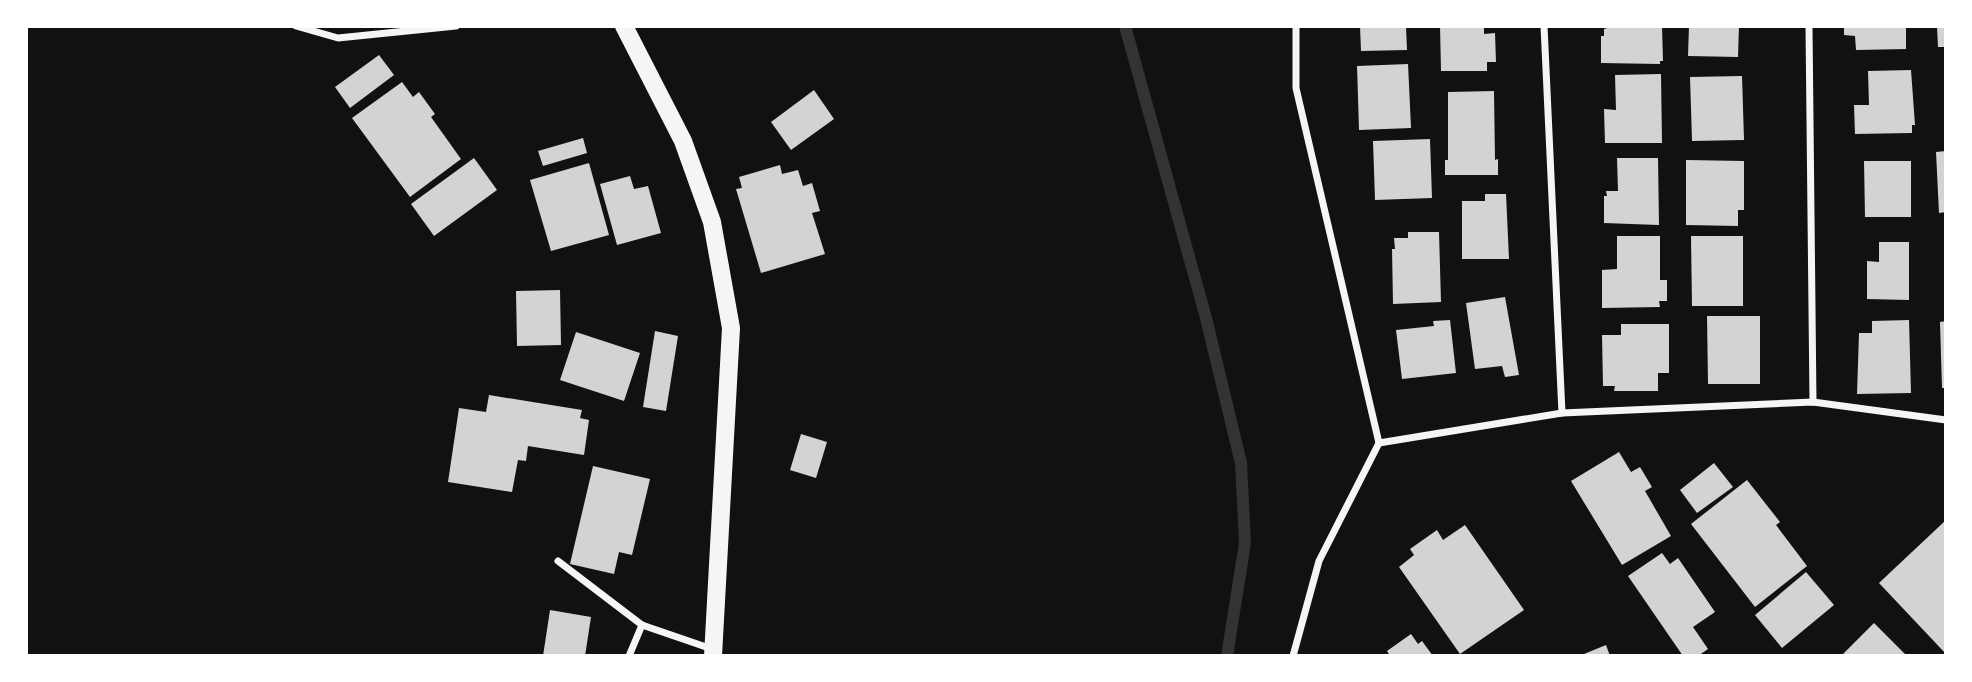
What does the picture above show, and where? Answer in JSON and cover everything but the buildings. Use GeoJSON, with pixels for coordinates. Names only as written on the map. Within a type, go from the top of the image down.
{"type":"FeatureCollection","features":[{"type":"Feature","properties":{"kind":"main road"},"geometry":{"type":"LineString","coordinates":[[624,26],[683,141],[708,210],[730,328],[719,585],[713,652]]}},
{"type":"Feature","properties":{"kind":"street"},"geometry":{"type":"LineString","coordinates":[[296,26],[338,38],[456,26]]}},
{"type":"Feature","properties":{"kind":"street"},"geometry":{"type":"LineString","coordinates":[[1293,656],[1319,561],[1379,443],[1296,88],[1296,26]]}},
{"type":"Feature","properties":{"kind":"street"},"geometry":{"type":"LineString","coordinates":[[1544,26],[1562,413]]}},
{"type":"Feature","properties":{"kind":"street"},"geometry":{"type":"LineString","coordinates":[[1809,26],[1813,402]]}},
{"type":"Feature","properties":{"kind":"street"},"geometry":{"type":"LineString","coordinates":[[1379,443],[1562,413],[1813,402],[1946,420]]}},
{"type":"Feature","properties":{"kind":"street"},"geometry":{"type":"LineString","coordinates":[[558,561],[642,625],[713,652]]}},
{"type":"Feature","properties":{"kind":"street"},"geometry":{"type":"LineString","coordinates":[[629,656],[642,625]]}},
{"type":"Feature","properties":{"kind":"waterway"},"geometry":{"type":"LineString","coordinates":[[1125,26],[1206,318],[1241,463],[1245,543],[1227,656]]}}]}
